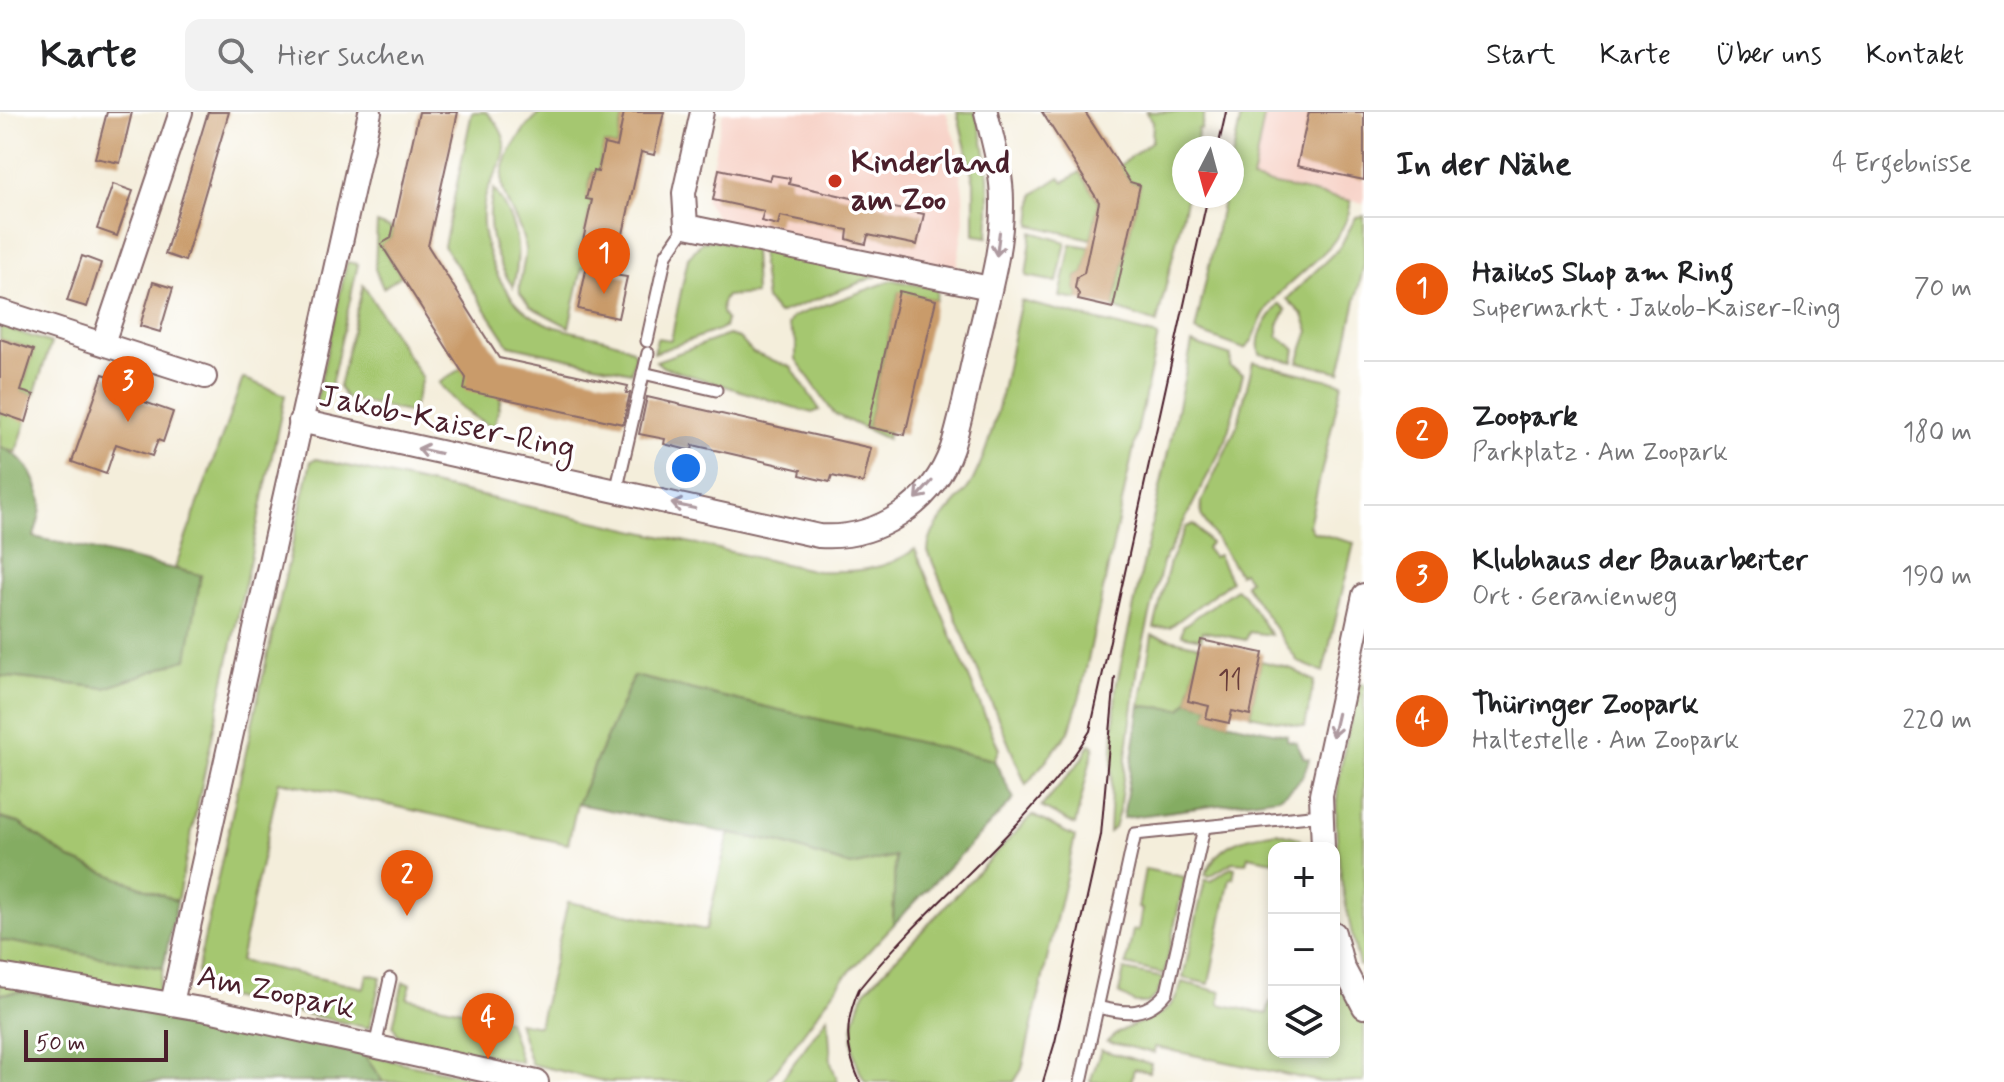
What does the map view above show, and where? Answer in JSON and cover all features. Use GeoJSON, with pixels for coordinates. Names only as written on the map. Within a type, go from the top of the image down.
{"type":"FeatureCollection","features":[{"type":"Feature","properties":{"kind":"street"},"geometry":{"type":"LineString","coordinates":[[103,343],[141,239],[181,112]]}},
{"type":"Feature","properties":{"kind":"street"},"geometry":{"type":"LineString","coordinates":[[300,421],[370,112]]}},
{"type":"Feature","properties":{"kind":"street"},"geometry":{"type":"LineString","coordinates":[[702,112],[684,193],[686,226],[990,288]]}},
{"type":"Feature","properties":{"kind":"street","name":"Jakob-Kaiser-Ring"},"geometry":{"type":"LineString","coordinates":[[173,997],[300,421],[819,536],[857,535],[888,524],[937,475],[951,450],[990,288],[1002,204],[999,169],[986,112]]}},
{"type":"Feature","properties":{"kind":"street"},"geometry":{"type":"LineString","coordinates":[[0,311],[205,377]]}},
{"type":"Feature","properties":{"kind":"street"},"geometry":{"type":"LineString","coordinates":[[1322,842],[1320,815],[1332,738],[1364,595]]}},
{"type":"Feature","properties":{"kind":"street"},"geometry":{"type":"LineString","coordinates":[[1340,956],[1364,1007]]}},
{"type":"Feature","properties":{"kind":"street","name":"Am Zoopark"},"geometry":{"type":"LineString","coordinates":[[0,975],[173,997],[375,1048],[537,1082]]}},
{"type":"Feature","properties":{"kind":"lane"},"geometry":{"type":"LineString","coordinates":[[616,492],[666,255],[686,226]]}},
{"type":"Feature","properties":{"kind":"lane"},"geometry":{"type":"LineString","coordinates":[[643,373],[716,390]]}},
{"type":"Feature","properties":{"kind":"lane"},"geometry":{"type":"LineString","coordinates":[[1081,1082],[1135,834],[1320,815]]}},
{"type":"Feature","properties":{"kind":"lane"},"geometry":{"type":"LineString","coordinates":[[1097,1007],[1135,1014],[1148,1010],[1167,992],[1204,828]]}},
{"type":"Feature","properties":{"kind":"lane"},"geometry":{"type":"LineString","coordinates":[[375,1048],[390,979]]}},
{"type":"Feature","properties":{"kind":"shaded area","name":"Kinderland am Zoo"},"geometry":{"type":"Polygon","coordinates":[[[723,112],[946,112],[956,143],[963,193],[964,221],[956,272],[718,220],[705,200],[723,112]]]}},
{"type":"Feature","properties":{"kind":"shaded area"},"geometry":{"type":"Polygon","coordinates":[[[1265,112],[1364,112],[1364,203],[1251,180],[1265,112]]]}},
{"type":"Feature","properties":{"kind":"green space"},"geometry":{"type":"Polygon","coordinates":[[[472,112],[486,112],[500,129],[505,144],[502,161],[488,189],[483,209],[489,256],[503,285],[522,308],[548,324],[631,349],[635,354],[631,372],[509,345],[444,246],[472,112]]]}},
{"type":"Feature","properties":{"kind":"green space"},"geometry":{"type":"Polygon","coordinates":[[[541,112],[624,112],[617,147],[604,144],[598,172],[592,172],[587,198],[592,200],[580,254],[589,256],[586,268],[582,268],[569,327],[531,307],[520,293],[525,249],[503,189],[507,157],[526,127],[541,112]]]}},
{"type":"Feature","properties":{"kind":"green space"},"geometry":{"type":"Polygon","coordinates":[[[957,112],[975,112],[980,128],[988,174],[988,237],[974,235],[974,182],[957,112]]]}},
{"type":"Feature","properties":{"kind":"green space"},"geometry":{"type":"Polygon","coordinates":[[[1146,112],[1205,112],[1198,136],[1172,136],[1172,208],[1184,208],[1157,323],[1113,308],[1140,185],[1130,182],[1119,166],[1152,141],[1153,121],[1146,112]]]}},
{"type":"Feature","properties":{"kind":"green space"},"geometry":{"type":"Polygon","coordinates":[[[1242,112],[1265,112],[1252,180],[1351,201],[1339,235],[1276,298],[1244,349],[1195,331],[1221,208],[1244,208],[1244,136],[1237,136],[1242,112]]]}},
{"type":"Feature","properties":{"kind":"green space"},"geometry":{"type":"Polygon","coordinates":[[[1080,172],[1099,202],[1091,239],[1031,225],[1034,194],[1060,177],[1064,182],[1080,172]]]}},
{"type":"Feature","properties":{"kind":"green space"},"geometry":{"type":"Polygon","coordinates":[[[494,189],[508,212],[516,236],[517,260],[513,287],[500,264],[492,240],[490,215],[494,189]]]}},
{"type":"Feature","properties":{"kind":"green space"},"geometry":{"type":"Polygon","coordinates":[[[1364,216],[1364,264],[1340,372],[1298,362],[1309,331],[1303,315],[1287,299],[1340,247],[1356,217],[1364,216]]]}},
{"type":"Feature","properties":{"kind":"green space"},"geometry":{"type":"Polygon","coordinates":[[[377,223],[393,229],[391,238],[381,245],[401,276],[383,288],[375,269],[377,223]]]}},
{"type":"Feature","properties":{"kind":"green space"},"geometry":{"type":"Polygon","coordinates":[[[1032,232],[1066,242],[1057,282],[1026,276],[1032,232]]]}},
{"type":"Feature","properties":{"kind":"green space"},"geometry":{"type":"Polygon","coordinates":[[[714,240],[753,249],[755,294],[726,296],[722,308],[726,320],[724,328],[654,353],[657,338],[671,340],[688,258],[702,242],[714,240]]]}},
{"type":"Feature","properties":{"kind":"green space"},"geometry":{"type":"Polygon","coordinates":[[[1071,244],[1090,247],[1084,273],[1077,277],[1075,288],[1079,294],[1078,300],[1060,297],[1071,244]]]}},
{"type":"Feature","properties":{"kind":"green space"},"geometry":{"type":"Polygon","coordinates":[[[760,250],[877,276],[778,314],[766,300],[760,250]]]}},
{"type":"Feature","properties":{"kind":"green space"},"geometry":{"type":"Polygon","coordinates":[[[347,262],[358,264],[327,404],[320,409],[316,401],[347,262]]]}},
{"type":"Feature","properties":{"kind":"green space"},"geometry":{"type":"Polygon","coordinates":[[[893,280],[937,289],[936,300],[899,292],[868,426],[889,432],[887,439],[834,414],[796,359],[796,341],[788,325],[792,317],[893,280]]]}},
{"type":"Feature","properties":{"kind":"green space"},"geometry":{"type":"Polygon","coordinates":[[[363,285],[422,378],[412,413],[346,398],[339,387],[363,285]]]}},
{"type":"Feature","properties":{"kind":"green space"},"geometry":{"type":"Polygon","coordinates":[[[1021,301],[1158,336],[1081,692],[1069,732],[1026,785],[928,551],[939,522],[967,489],[982,459],[996,415],[1021,301]]]}},
{"type":"Feature","properties":{"kind":"green space"},"geometry":{"type":"Polygon","coordinates":[[[1280,304],[1286,310],[1278,325],[1278,336],[1295,349],[1293,362],[1260,354],[1261,334],[1280,304]]]}},
{"type":"Feature","properties":{"kind":"green space"},"geometry":{"type":"Polygon","coordinates":[[[0,326],[51,343],[34,395],[21,391],[26,422],[16,452],[0,447],[0,409],[25,380],[34,350],[0,339],[0,326]]]}},
{"type":"Feature","properties":{"kind":"green space"},"geometry":{"type":"Polygon","coordinates":[[[728,335],[739,338],[753,353],[791,367],[820,410],[812,413],[663,367],[656,361],[728,335]]]}},
{"type":"Feature","properties":{"kind":"green space"},"geometry":{"type":"Polygon","coordinates":[[[1192,343],[1231,356],[1230,367],[1243,374],[1226,440],[1163,562],[1139,660],[1119,811],[1114,828],[1109,832],[1116,687],[1192,343]]]}},
{"type":"Feature","properties":{"kind":"green space"},"geometry":{"type":"Polygon","coordinates":[[[1253,362],[1342,383],[1309,525],[1313,532],[1354,543],[1323,672],[1298,662],[1245,584],[1249,580],[1243,572],[1239,574],[1201,515],[1202,501],[1238,424],[1253,362]]]}},
{"type":"Feature","properties":{"kind":"green space"},"geometry":{"type":"Polygon","coordinates":[[[460,369],[501,398],[494,428],[464,409],[439,383],[460,369]]]}},
{"type":"Feature","properties":{"kind":"green space"},"geometry":{"type":"Polygon","coordinates":[[[243,378],[285,395],[177,901],[70,859],[19,823],[0,818],[0,676],[106,688],[201,576],[175,568],[243,378]]]}},
{"type":"Feature","properties":{"kind":"green space"},"geometry":{"type":"Polygon","coordinates":[[[0,447],[22,461],[36,483],[41,504],[34,537],[201,575],[187,659],[106,688],[0,676],[0,447]]]}},
{"type":"Feature","properties":{"kind":"green space"},"geometry":{"type":"Polygon","coordinates":[[[316,459],[816,571],[855,571],[880,566],[915,549],[999,749],[994,760],[634,676],[577,804],[568,844],[279,781],[240,961],[364,988],[367,974],[381,977],[369,1028],[206,992],[200,986],[197,971],[311,461],[316,459]]]}},
{"type":"Feature","properties":{"kind":"green space"},"geometry":{"type":"Polygon","coordinates":[[[1194,524],[1210,543],[1206,548],[1213,557],[1218,555],[1231,581],[1170,627],[1154,628],[1170,561],[1186,527],[1194,524]]]}},
{"type":"Feature","properties":{"kind":"green space"},"geometry":{"type":"Polygon","coordinates":[[[1236,589],[1244,595],[1271,635],[1249,632],[1246,640],[1203,631],[1201,639],[1182,635],[1183,626],[1236,589]]]}},
{"type":"Feature","properties":{"kind":"green space"},"geometry":{"type":"Polygon","coordinates":[[[1152,635],[1200,646],[1188,701],[1181,709],[1140,706],[1152,635]]]}},
{"type":"Feature","properties":{"kind":"green space"},"geometry":{"type":"Polygon","coordinates":[[[1261,661],[1292,669],[1314,681],[1305,727],[1250,715],[1261,661]]]}},
{"type":"Feature","properties":{"kind":"green space"},"geometry":{"type":"Polygon","coordinates":[[[634,676],[994,760],[1014,799],[893,925],[895,856],[851,866],[781,843],[577,804],[634,676]]]}},
{"type":"Feature","properties":{"kind":"green space"},"geometry":{"type":"Polygon","coordinates":[[[1359,683],[1364,684],[1364,965],[1359,966],[1342,883],[1340,842],[1337,841],[1337,799],[1359,683]]]}},
{"type":"Feature","properties":{"kind":"green space"},"geometry":{"type":"Polygon","coordinates":[[[1188,701],[1209,706],[1207,718],[1287,735],[1287,740],[1296,742],[1304,758],[1309,759],[1302,777],[1279,797],[1123,818],[1140,706],[1181,709],[1188,701]]]}},
{"type":"Feature","properties":{"kind":"green space"},"geometry":{"type":"Polygon","coordinates":[[[1090,744],[1094,746],[1075,825],[1041,807],[1083,758],[1090,744]]]}},
{"type":"Feature","properties":{"kind":"green space"},"geometry":{"type":"Polygon","coordinates":[[[1032,815],[1075,837],[1022,1069],[1014,1082],[865,1082],[855,1059],[853,1036],[856,1014],[865,991],[1032,815]]]}},
{"type":"Feature","properties":{"kind":"green space"},"geometry":{"type":"Polygon","coordinates":[[[0,818],[19,823],[70,859],[177,901],[163,968],[0,940],[0,818]]]}},
{"type":"Feature","properties":{"kind":"green space"},"geometry":{"type":"Polygon","coordinates":[[[1277,832],[1299,838],[1302,842],[1268,842],[1268,860],[1248,856],[1246,863],[1233,862],[1210,876],[1205,875],[1225,848],[1253,836],[1277,832]]]}},
{"type":"Feature","properties":{"kind":"green space"},"geometry":{"type":"Polygon","coordinates":[[[729,834],[781,843],[851,866],[895,856],[893,925],[843,979],[767,1082],[607,1082],[531,1064],[518,1022],[539,1026],[568,902],[706,930],[729,834]]]}},
{"type":"Feature","properties":{"kind":"green space"},"geometry":{"type":"Polygon","coordinates":[[[1231,867],[1235,868],[1233,878],[1230,878],[1209,984],[1183,978],[1205,880],[1211,881],[1231,867]]]}},
{"type":"Feature","properties":{"kind":"green space"},"geometry":{"type":"Polygon","coordinates":[[[1145,869],[1185,877],[1164,974],[1126,965],[1133,930],[1138,931],[1142,909],[1138,908],[1145,869]]]}},
{"type":"Feature","properties":{"kind":"green space"},"geometry":{"type":"Polygon","coordinates":[[[0,940],[163,968],[154,1009],[19,992],[0,994],[0,940]]]}},
{"type":"Feature","properties":{"kind":"green space"},"geometry":{"type":"Polygon","coordinates":[[[1124,970],[1164,978],[1157,995],[1147,1003],[1135,1003],[1119,994],[1124,970]]]}},
{"type":"Feature","properties":{"kind":"green space"},"geometry":{"type":"Polygon","coordinates":[[[403,982],[411,984],[407,998],[508,1020],[521,1062],[398,1035],[393,1026],[403,982]]]}},
{"type":"Feature","properties":{"kind":"green space"},"geometry":{"type":"Polygon","coordinates":[[[1182,982],[1221,992],[1219,1004],[1267,1014],[1268,1010],[1268,1058],[1340,1058],[1340,985],[1364,1022],[1364,1082],[1321,1082],[1155,1047],[1154,1053],[1107,1042],[1118,1033],[1168,1008],[1182,982]]]}},
{"type":"Feature","properties":{"kind":"green space"},"geometry":{"type":"Polygon","coordinates":[[[19,992],[154,1009],[364,1055],[383,1082],[0,1082],[0,994],[19,992]]]}},
{"type":"Feature","properties":{"kind":"green space"},"geometry":{"type":"Polygon","coordinates":[[[828,1016],[831,1063],[838,1082],[780,1082],[828,1016]]]}},
{"type":"Feature","properties":{"kind":"green space"},"geometry":{"type":"Polygon","coordinates":[[[1101,1050],[1151,1064],[1149,1072],[1134,1069],[1131,1082],[1090,1082],[1101,1050]]]}},
{"type":"Feature","properties":{"kind":"green space"},"geometry":{"type":"Polygon","coordinates":[[[364,1055],[496,1082],[383,1082],[364,1055]]]}},
{"type":"Feature","properties":{"kind":"building"},"geometry":{"type":"Polygon","coordinates":[[[107,112],[132,112],[120,163],[95,158],[107,112]]]}},
{"type":"Feature","properties":{"kind":"building"},"geometry":{"type":"Polygon","coordinates":[[[208,112],[229,112],[185,261],[165,254],[208,112]]]}},
{"type":"Feature","properties":{"kind":"building"},"geometry":{"type":"Polygon","coordinates":[[[419,112],[458,112],[428,246],[499,358],[628,386],[626,393],[630,393],[623,424],[464,390],[466,378],[381,244],[391,238],[419,112]]]}},
{"type":"Feature","properties":{"kind":"building"},"geometry":{"type":"Polygon","coordinates":[[[624,112],[664,112],[654,155],[641,152],[614,275],[627,277],[618,318],[578,309],[589,256],[580,254],[592,200],[586,199],[593,171],[598,172],[604,144],[617,147],[624,112]]]}},
{"type":"Feature","properties":{"kind":"building"},"geometry":{"type":"Polygon","coordinates":[[[1042,112],[1085,112],[1130,182],[1140,185],[1113,308],[1078,300],[1079,294],[1075,288],[1077,277],[1084,273],[1099,202],[1042,112]]]}},
{"type":"Feature","properties":{"kind":"building"},"geometry":{"type":"Polygon","coordinates":[[[1309,112],[1364,112],[1364,180],[1297,166],[1309,112]]]}},
{"type":"Feature","properties":{"kind":"building"},"geometry":{"type":"Polygon","coordinates":[[[719,169],[770,180],[772,175],[790,178],[789,184],[856,199],[857,193],[875,197],[874,204],[924,214],[917,245],[868,235],[866,244],[847,239],[848,230],[780,216],[778,225],[761,221],[764,211],[713,200],[719,169]]]}},
{"type":"Feature","properties":{"kind":"building"},"geometry":{"type":"Polygon","coordinates":[[[113,184],[133,191],[117,236],[97,229],[113,184]]]}},
{"type":"Feature","properties":{"kind":"building"},"geometry":{"type":"Polygon","coordinates":[[[82,256],[101,263],[87,307],[67,301],[82,256]]]}},
{"type":"Feature","properties":{"kind":"building"},"geometry":{"type":"Polygon","coordinates":[[[153,282],[173,288],[160,332],[140,326],[153,282]]]}},
{"type":"Feature","properties":{"kind":"building"},"geometry":{"type":"Polygon","coordinates":[[[899,291],[936,300],[905,435],[868,427],[899,291]]]}},
{"type":"Feature","properties":{"kind":"building"},"geometry":{"type":"Polygon","coordinates":[[[0,339],[34,350],[21,391],[34,395],[26,422],[0,413],[0,339]]]}},
{"type":"Feature","properties":{"kind":"building"},"geometry":{"type":"Polygon","coordinates":[[[103,374],[138,386],[133,398],[173,412],[163,442],[158,440],[152,456],[116,444],[106,474],[72,462],[103,374]]]}},
{"type":"Feature","properties":{"kind":"building"},"geometry":{"type":"Polygon","coordinates":[[[647,397],[871,448],[863,483],[832,476],[830,482],[800,475],[801,470],[693,445],[692,451],[664,444],[665,439],[639,434],[647,397]]]}},
{"type":"Feature","properties":{"kind":"building"},"geometry":{"type":"Polygon","coordinates":[[[1201,640],[1263,653],[1250,715],[1232,711],[1229,723],[1206,718],[1209,706],[1188,701],[1201,640]]]}},
{"type":"Feature","properties":{"kind":"tram line"},"geometry":{"type":"LineString","coordinates":[[1221,136],[1226,112]]}},
{"type":"Feature","properties":{"kind":"tram line"},"geometry":{"type":"LineString","coordinates":[[860,1082],[851,1058],[848,1036],[859,989],[1038,800],[1066,767],[1090,731],[1205,208]]}},
{"type":"Feature","properties":{"kind":"tram line"},"geometry":{"type":"LineString","coordinates":[[1043,1082],[1055,1042],[1101,835],[1115,677]]}},
{"type":"Feature","properties":{"kind":"place","name":"Kinderland am Zoo"},"geometry":{"type":"Point","coordinates":[835,181]}},
{"type":"Feature","properties":{"kind":"place","name":"Haikos Shop am Ring"},"geometry":{"type":"Point","coordinates":[604,294]}},
{"type":"Feature","properties":{"kind":"place","name":"Klubhaus der Bauarbeiter"},"geometry":{"type":"Point","coordinates":[128,422]}},
{"type":"Feature","properties":{"kind":"place","name":"Zoopark"},"geometry":{"type":"Point","coordinates":[407,916]}},
{"type":"Feature","properties":{"kind":"place","name":"Thüringer Zoopark"},"geometry":{"type":"Point","coordinates":[488,1059]}}]}
